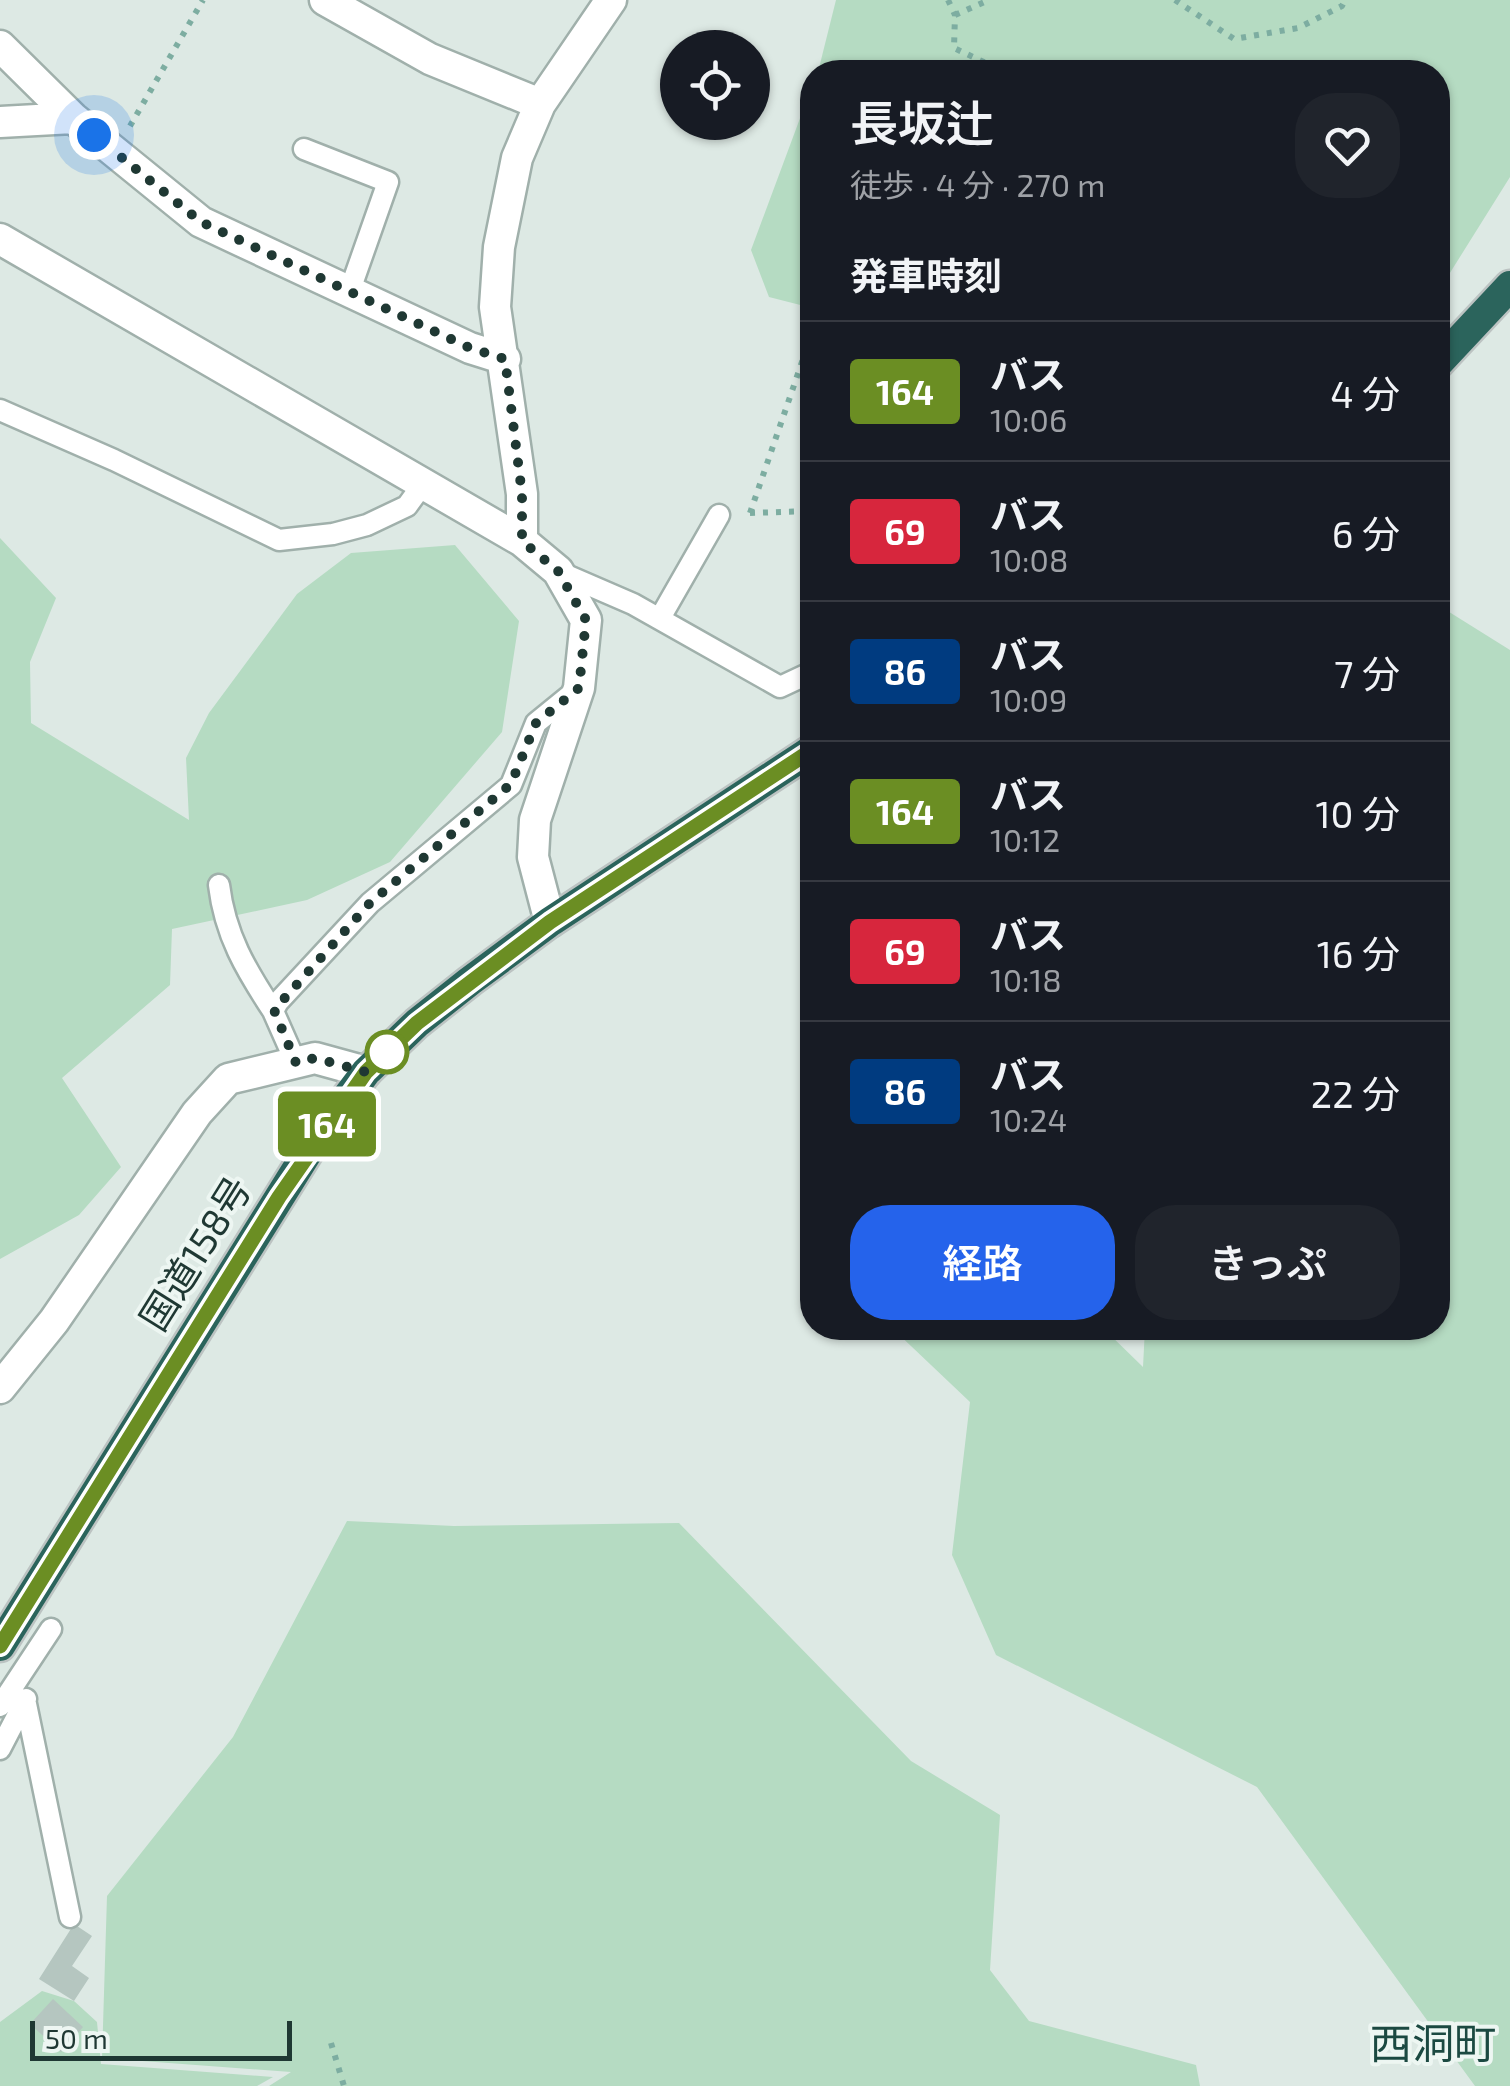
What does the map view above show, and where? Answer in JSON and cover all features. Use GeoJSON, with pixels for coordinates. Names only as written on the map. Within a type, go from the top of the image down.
{"type":"FeatureCollection","features":[{"type":"Feature","properties":{"kind":"highway"},"geometry":{"type":"LineString","coordinates":[[1450,350],[1510,286]]}},
{"type":"Feature","properties":{"kind":"highway","name":"国道158号"},"geometry":{"type":"LineString","coordinates":[[0,1646],[279,1197],[366,1072],[417,1023],[550,922],[800,758]]}},
{"type":"Feature","properties":{"kind":"street"},"geometry":{"type":"LineString","coordinates":[[325,0],[430,59],[540,104]]}},
{"type":"Feature","properties":{"kind":"street"},"geometry":{"type":"LineString","coordinates":[[522,541],[522,494],[495,306],[499,247],[518,158],[540,104],[611,0]]}},
{"type":"Feature","properties":{"kind":"street"},"geometry":{"type":"LineString","coordinates":[[0,46],[73,118],[201,222],[470,348],[505,359]]}},
{"type":"Feature","properties":{"kind":"street"},"geometry":{"type":"LineString","coordinates":[[0,122],[73,118]]}},
{"type":"Feature","properties":{"kind":"street"},"geometry":{"type":"LineString","coordinates":[[0,239],[522,541],[558,571],[586,620],[579,688],[535,820],[532,856],[550,922]]}},
{"type":"Feature","properties":{"kind":"street"},"geometry":{"type":"LineString","coordinates":[[0,1388],[54,1321],[197,1113],[228,1079],[315,1058],[366,1072]]}},
{"type":"Feature","properties":{"kind":"lane"},"geometry":{"type":"LineString","coordinates":[[304,149],[388,182],[350,290]]}},
{"type":"Feature","properties":{"kind":"lane"},"geometry":{"type":"LineString","coordinates":[[0,410],[279,540],[332,534],[367,524],[407,506],[423,484]]}},
{"type":"Feature","properties":{"kind":"lane"},"geometry":{"type":"LineString","coordinates":[[660,618],[719,514]]}},
{"type":"Feature","properties":{"kind":"lane"},"geometry":{"type":"LineString","coordinates":[[558,571],[660,618],[780,688],[800,678]]}},
{"type":"Feature","properties":{"kind":"lane"},"geometry":{"type":"LineString","coordinates":[[274,1010],[370,903],[511,784],[536,723],[579,688]]}},
{"type":"Feature","properties":{"kind":"lane"},"geometry":{"type":"LineString","coordinates":[[219,885],[239,960],[274,1010],[296,1063]]}},
{"type":"Feature","properties":{"kind":"lane"},"geometry":{"type":"LineString","coordinates":[[0,1706],[50,1629]]}},
{"type":"Feature","properties":{"kind":"lane"},"geometry":{"type":"LineString","coordinates":[[26,1667],[26,1704],[70,1918]]}},
{"type":"Feature","properties":{"kind":"lane"},"geometry":{"type":"LineString","coordinates":[[0,1749],[26,1704]]}},
{"type":"Feature","properties":{"kind":"path"},"geometry":{"type":"LineString","coordinates":[[114,153],[203,0]]}},
{"type":"Feature","properties":{"kind":"path"},"geometry":{"type":"LineString","coordinates":[[948,0],[955,15],[954,48],[980,60]]}},
{"type":"Feature","properties":{"kind":"path"},"geometry":{"type":"LineString","coordinates":[[955,15],[988,0]]}},
{"type":"Feature","properties":{"kind":"path"},"geometry":{"type":"LineString","coordinates":[[1175,0],[1234,39],[1298,28],[1342,6],[1345,0]]}},
{"type":"Feature","properties":{"kind":"path"},"geometry":{"type":"LineString","coordinates":[[750,513],[800,368]]}},
{"type":"Feature","properties":{"kind":"path"},"geometry":{"type":"LineString","coordinates":[[719,514],[800,511]]}},
{"type":"Feature","properties":{"kind":"path"},"geometry":{"type":"LineString","coordinates":[[332,2042],[344,2086]]}},
{"type":"Feature","properties":{"kind":"green space"},"geometry":{"type":"Polygon","coordinates":[[[836,0],[1510,0],[1510,177],[1450,273],[1450,60],[821,60],[836,0]]]}},
{"type":"Feature","properties":{"kind":"green space"},"geometry":{"type":"Polygon","coordinates":[[[800,118],[800,305],[769,297],[751,250],[800,118]]]}},
{"type":"Feature","properties":{"kind":"green space"},"geometry":{"type":"Polygon","coordinates":[[[0,538],[56,598],[30,662],[31,723],[189,820],[186,758],[209,713],[297,594],[351,553],[455,545],[519,621],[502,732],[390,862],[307,900],[172,929],[170,985],[62,1078],[121,1167],[79,1215],[0,1259],[0,538]]]}},
{"type":"Feature","properties":{"kind":"green space"},"geometry":{"type":"Polygon","coordinates":[[[1450,612],[1510,650],[1510,2086],[1475,2086],[1257,1787],[996,1655],[952,1555],[970,1402],[905,1340],[1115,1340],[1143,1367],[1144,1340],[1450,1340],[1450,612]]]}},
{"type":"Feature","properties":{"kind":"green space"},"geometry":{"type":"Polygon","coordinates":[[[347,1521],[454,1526],[679,1523],[911,1761],[1000,1815],[990,1970],[1029,2021],[1196,2065],[1200,2086],[269,2086],[291,2072],[102,2058],[107,1896],[233,1737],[347,1521]]]}},
{"type":"Feature","properties":{"kind":"green space"},"geometry":{"type":"Polygon","coordinates":[[[42,1991],[74,2001],[97,2022],[101,2064],[273,2077],[257,2086],[0,2086],[0,2022],[42,1991]]]}},
{"type":"Feature","properties":{"kind":"building"},"geometry":{"type":"Polygon","coordinates":[[[74,1924],[92,1936],[72,1966],[89,1978],[74,2001],[39,1979],[74,1924]]]}},
{"type":"Feature","properties":{"kind":"building"},"geometry":{"type":"Polygon","coordinates":[[[53,1999],[83,2027],[61,2052],[30,2024],[53,1999]]]}},
{"type":"Feature","properties":{"kind":"bus line","name":"164"},"geometry":{"type":"LineString","coordinates":[[0,1646],[241,1256],[317,1137],[366,1072],[417,1023],[550,922],[800,758]]}},
{"type":"Feature","properties":{"kind":"district","name":"西洞町"},"geometry":{"type":"Point","coordinates":[1433,2044]}},
{"type":"Feature","properties":{"kind":"route"},"geometry":{"type":"LineString","coordinates":[[94,135],[201,222],[470,348],[505,359],[522,494],[522,541],[558,571],[586,620],[579,688],[536,723],[511,784],[370,903],[274,1010],[296,1063],[315,1058],[366,1072],[387,1052]]}}]}
